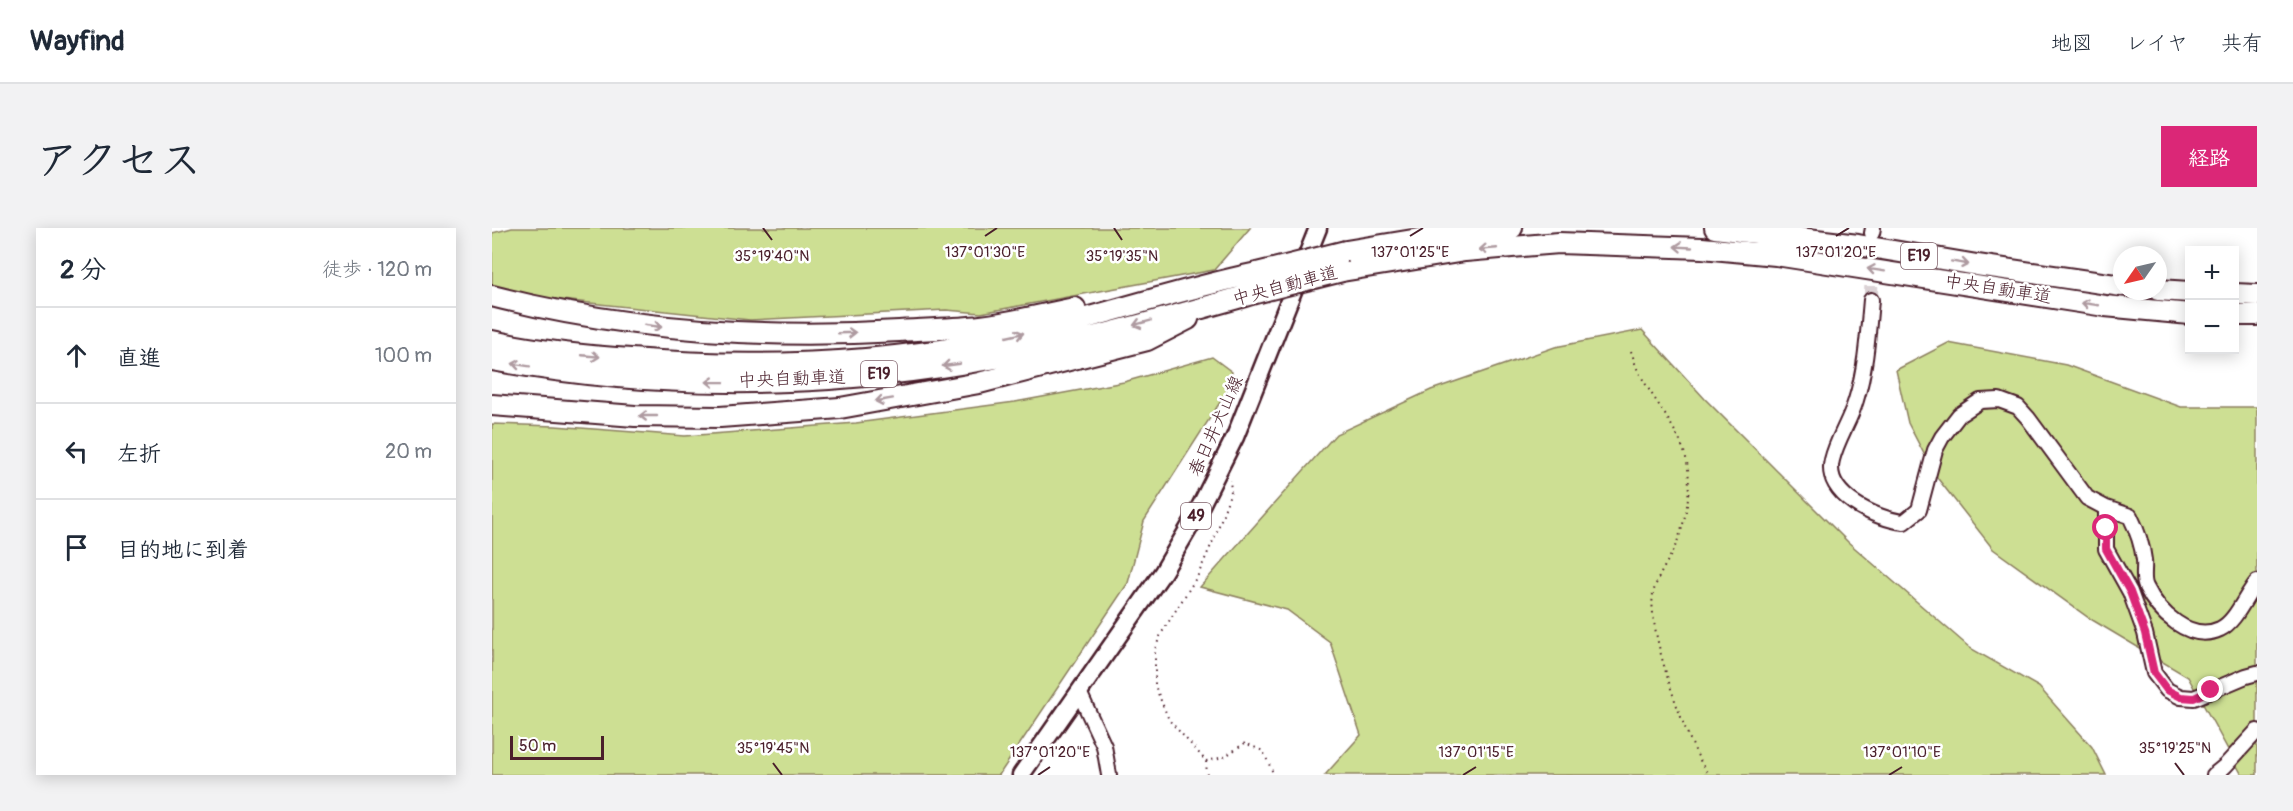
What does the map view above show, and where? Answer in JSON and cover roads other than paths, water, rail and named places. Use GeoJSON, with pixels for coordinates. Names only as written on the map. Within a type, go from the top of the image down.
{"type":"FeatureCollection","features":[{"type":"Feature","properties":{"kind":"highway","name":"中央自動車道"},"geometry":{"type":"LineString","coordinates":[[492,341],[579,355],[683,363],[737,365],[805,363],[880,357],[981,343],[1255,280],[1346,251],[1455,234],[1512,228]]}},
{"type":"Feature","properties":{"kind":"highway","name":"中央自動車道"},"geometry":{"type":"LineString","coordinates":[[1715,228],[1858,245],[1977,266],[2113,285]]}},
{"type":"Feature","properties":{"kind":"highway","name":"中央自動車道"},"geometry":{"type":"LineString","coordinates":[[492,360],[540,368],[633,378],[744,382],[819,380],[898,373],[968,363],[1073,341],[1220,303],[1255,280],[1342,271],[1465,251],[1559,243],[1702,248],[1788,257],[2105,306],[2185,314]]}},
{"type":"Feature","properties":{"kind":"highway"},"geometry":{"type":"LineString","coordinates":[[492,296],[527,305],[661,327],[786,335],[981,326],[1089,305],[1238,266],[1255,280]]}},
{"type":"Feature","properties":{"kind":"highway"},"geometry":{"type":"LineString","coordinates":[[2167,291],[2185,292]]}},
{"type":"Feature","properties":{"kind":"highway"},"geometry":{"type":"LineString","coordinates":[[2239,294],[2257,295]]}},
{"type":"Feature","properties":{"kind":"highway"},"geometry":{"type":"LineString","coordinates":[[492,405],[646,417],[720,417],[840,408],[979,383],[1147,340],[1220,303]]}},
{"type":"Feature","properties":{"kind":"highway"},"geometry":{"type":"LineString","coordinates":[[2239,315],[2257,315]]}},
{"type":"Feature","properties":{"kind":"main road","name":"春日井犬山線"},"geometry":{"type":"LineString","coordinates":[[1021,775],[1163,572],[1193,521],[1235,437],[1318,228]]}},
{"type":"Feature","properties":{"kind":"street"},"geometry":{"type":"LineString","coordinates":[[1871,300],[1868,342],[1856,400],[1832,461],[1831,476],[1843,495],[1867,511],[1889,521],[1904,522],[1919,510],[1935,450],[1953,422],[1959,415],[1980,401],[2000,400],[2018,407],[2028,418],[2087,498],[2106,508],[2130,516],[2139,534],[2144,561],[2144,585],[2161,610],[2183,628],[2197,632],[2221,629],[2257,582]]}},
{"type":"Feature","properties":{"kind":"street"},"geometry":{"type":"LineString","coordinates":[[2106,508],[2106,549],[2130,592],[2145,633],[2154,673],[2167,690],[2181,697],[2194,698],[2257,673]]}},
{"type":"Feature","properties":{"kind":"street"},"geometry":{"type":"LineString","coordinates":[[1079,693],[1104,746],[1109,775]]}},
{"type":"Feature","properties":{"kind":"street"},"geometry":{"type":"LineString","coordinates":[[2214,775],[2257,731]]}},
{"type":"Feature","properties":{"kind":"tunnel"},"geometry":{"type":"LineString","coordinates":[[1871,300],[1872,239]]}}]}
